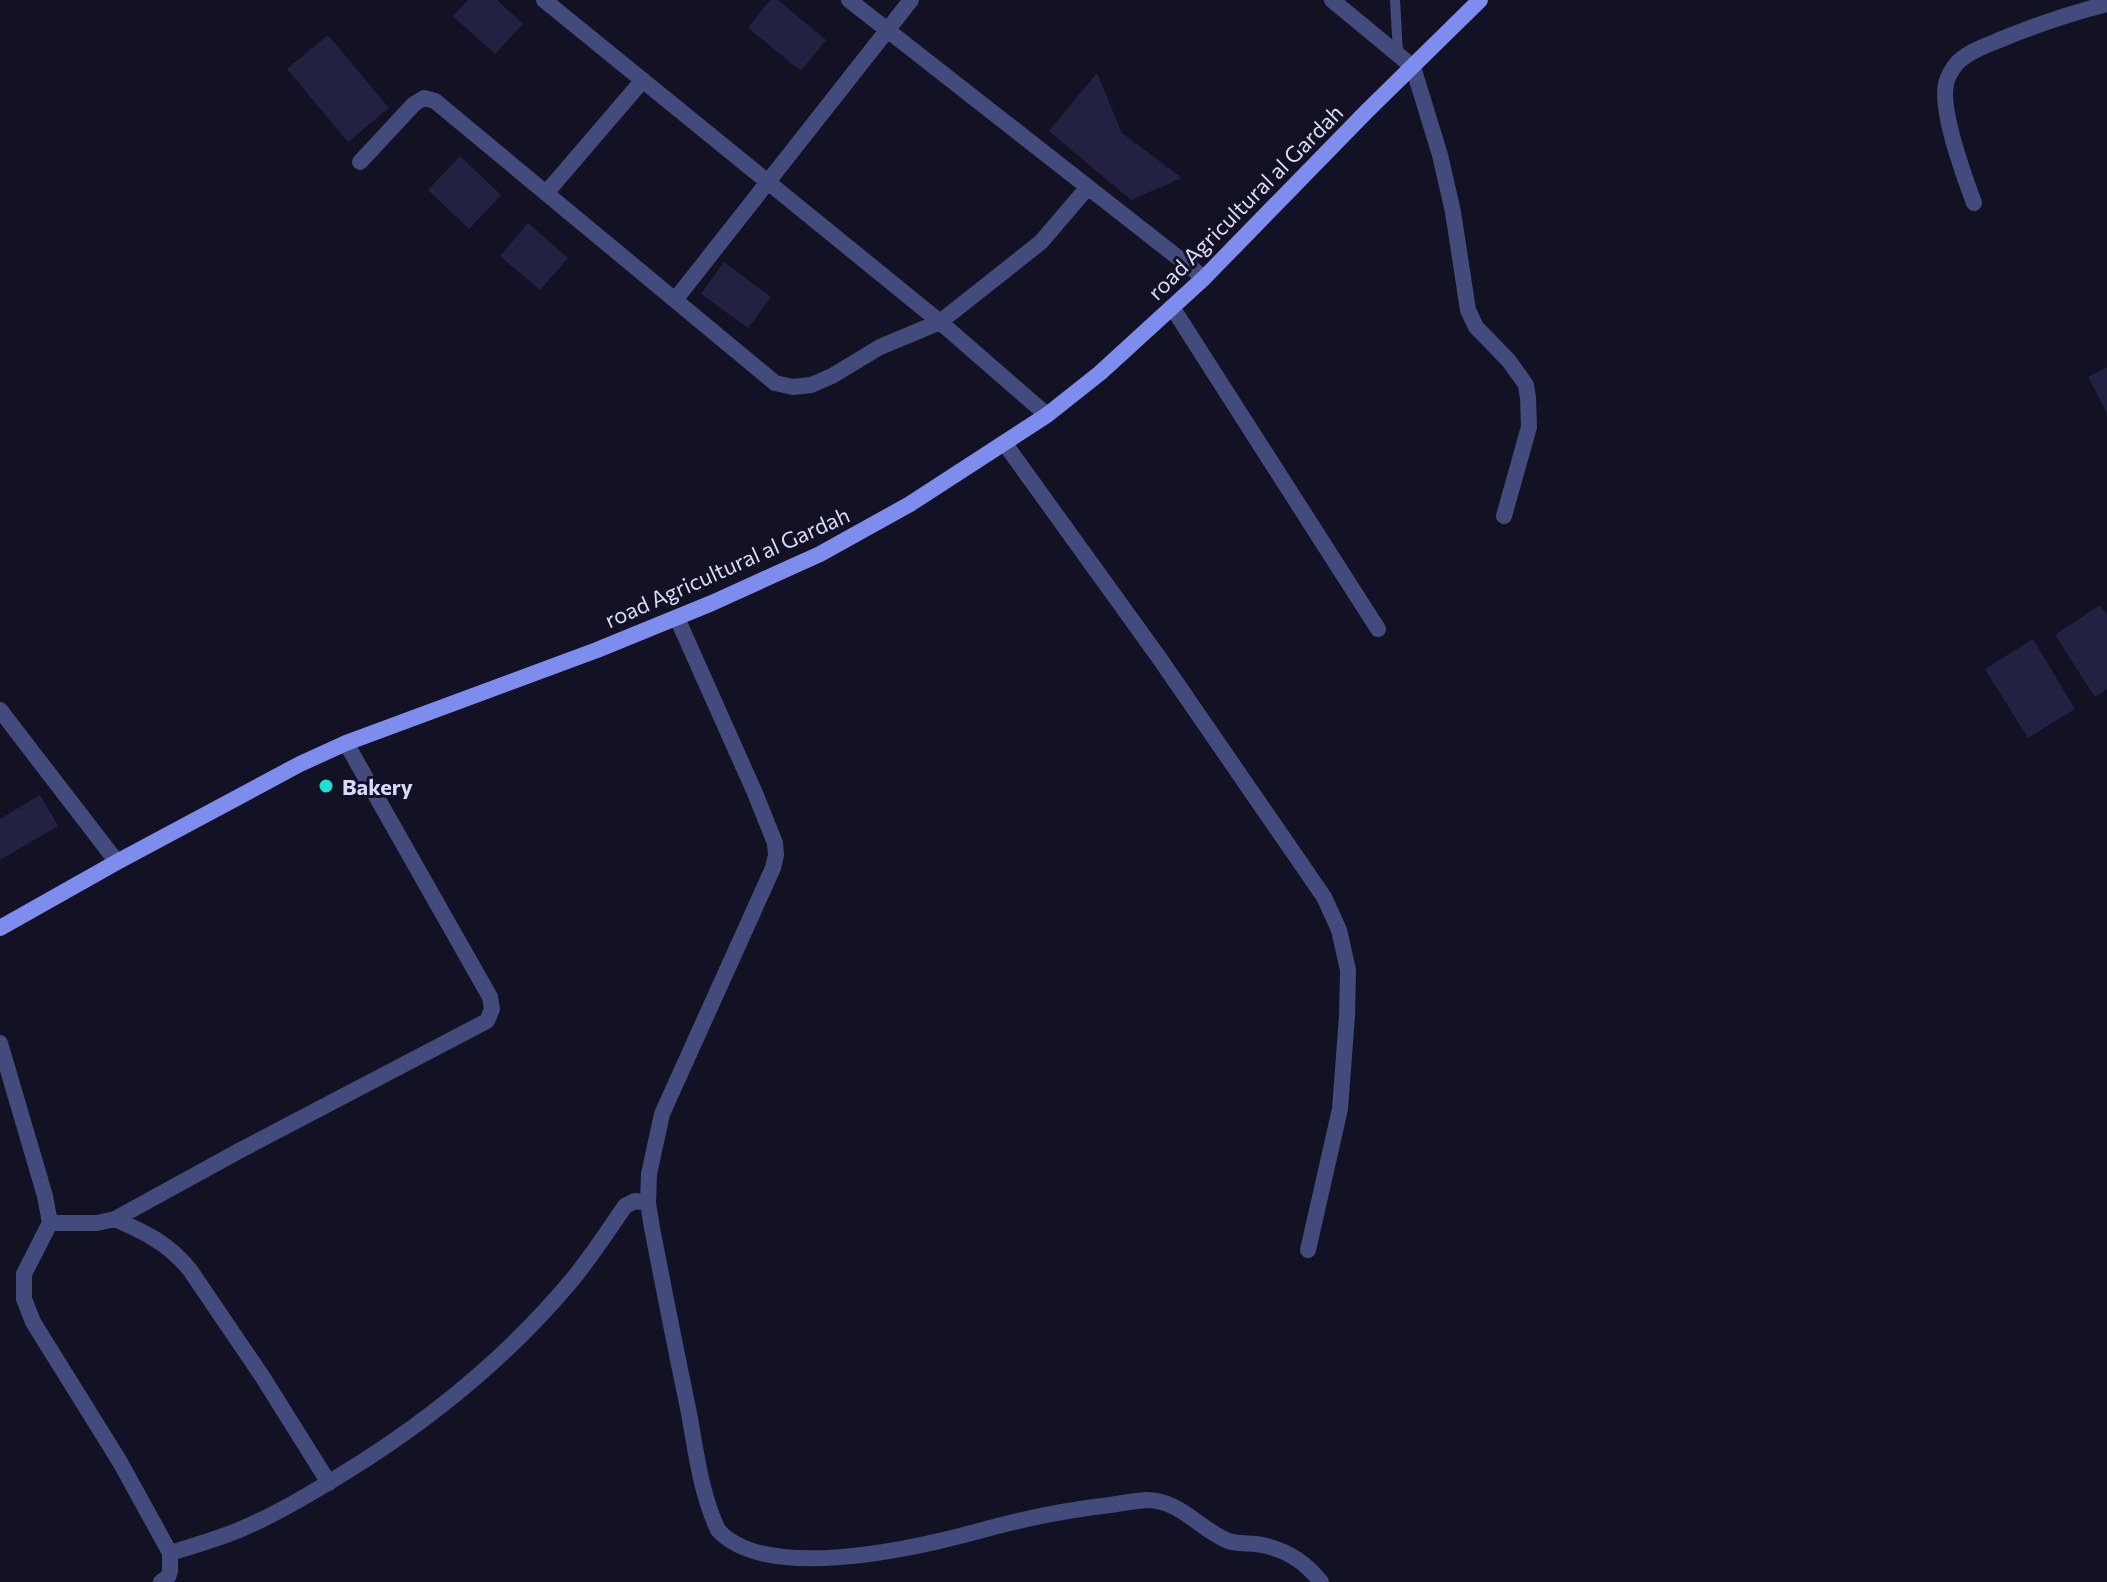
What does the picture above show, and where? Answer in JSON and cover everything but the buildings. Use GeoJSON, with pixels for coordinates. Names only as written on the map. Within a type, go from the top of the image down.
{"type":"FeatureCollection","features":[{"type":"Feature","properties":{"kind":"main road","name":"road Agricultural al Gardah"},"geometry":{"type":"LineString","coordinates":[[0,928],[300,764],[346,743],[677,618],[820,554],[910,504],[1005,444],[1100,373],[1204,278],[1480,0]]}},
{"type":"Feature","properties":{"kind":"street"},"geometry":{"type":"LineString","coordinates":[[544,0],[940,322],[1047,415]]}},
{"type":"Feature","properties":{"kind":"street"},"geometry":{"type":"LineString","coordinates":[[849,0],[1204,278]]}},
{"type":"Feature","properties":{"kind":"street"},"geometry":{"type":"LineString","coordinates":[[675,300],[911,0]]}},
{"type":"Feature","properties":{"kind":"street"},"geometry":{"type":"LineString","coordinates":[[1332,0],[1413,67],[1440,155],[1453,212],[1468,310],[1476,327],[1509,361],[1526,385],[1529,427],[1504,516]]}},
{"type":"Feature","properties":{"kind":"street"},"geometry":{"type":"LineString","coordinates":[[1974,203],[1947,109],[1946,84],[1956,64],[1976,50],[2020,32],[2107,4]]}},
{"type":"Feature","properties":{"kind":"street"},"geometry":{"type":"LineString","coordinates":[[547,192],[643,80]]}},
{"type":"Feature","properties":{"kind":"street"},"geometry":{"type":"LineString","coordinates":[[360,162],[414,104],[424,98],[435,101],[775,383],[793,387],[811,385],[832,376],[880,347],[940,322],[1041,242],[1088,187]]}},
{"type":"Feature","properties":{"kind":"street"},"geometry":{"type":"LineString","coordinates":[[1172,307],[1378,629]]}},
{"type":"Feature","properties":{"kind":"street"},"geometry":{"type":"LineString","coordinates":[[1005,444],[1160,659],[1307,872],[1324,897],[1339,930],[1348,970],[1340,1109],[1308,1250]]}},
{"type":"Feature","properties":{"kind":"street"},"geometry":{"type":"LineString","coordinates":[[677,618],[775,843],[776,855],[769,877],[662,1114],[649,1174],[648,1203],[703,1488],[718,1530],[730,1547],[757,1567]]}},
{"type":"Feature","properties":{"kind":"street"},"geometry":{"type":"LineString","coordinates":[[0,710],[117,862]]}},
{"type":"Feature","properties":{"kind":"street"},"geometry":{"type":"LineString","coordinates":[[50,1223],[97,1223],[115,1219],[483,1025],[491,1016],[491,1004],[485,988],[346,743]]}},
{"type":"Feature","properties":{"kind":"street"},"geometry":{"type":"LineString","coordinates":[[0,1043],[45,1196],[50,1223],[24,1274],[22,1290],[27,1311],[120,1462],[170,1553],[170,1571],[161,1582]]}},
{"type":"Feature","properties":{"kind":"street"},"geometry":{"type":"LineString","coordinates":[[170,1553],[238,1531],[285,1508],[410,1430],[479,1376],[517,1341],[573,1279],[625,1206],[635,1201],[648,1203]]}},
{"type":"Feature","properties":{"kind":"street"},"geometry":{"type":"LineString","coordinates":[[115,1219],[163,1243],[190,1270],[329,1483]]}},
{"type":"Feature","properties":{"kind":"street"},"geometry":{"type":"LineString","coordinates":[[822,1574],[897,1559],[998,1525],[1078,1509],[1147,1500],[1178,1507],[1227,1541],[1261,1545],[1290,1554],[1309,1566],[1321,1582]]}},
{"type":"Feature","properties":{"kind":"lane"},"geometry":{"type":"LineString","coordinates":[[1395,0],[1398,53]]}},
{"type":"Feature","properties":{"kind":"place","name":"Bakery"},"geometry":{"type":"Point","coordinates":[326,786]}}]}
